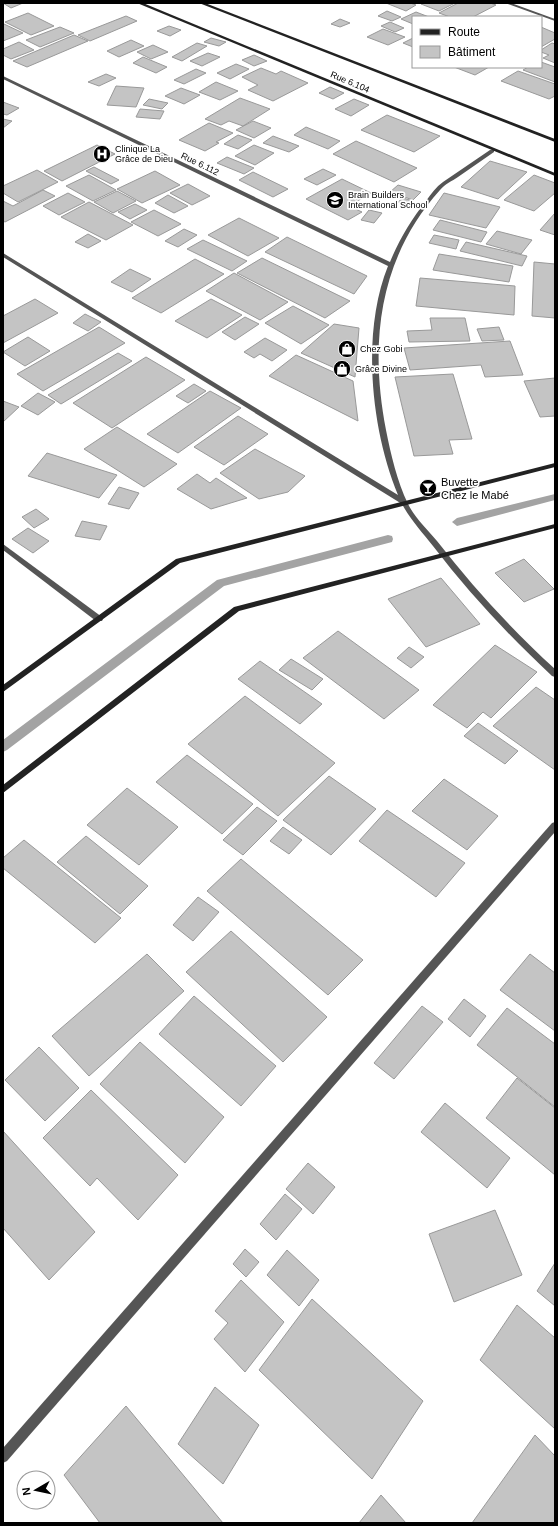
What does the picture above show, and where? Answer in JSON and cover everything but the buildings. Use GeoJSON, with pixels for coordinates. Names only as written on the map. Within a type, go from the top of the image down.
{"type":"FeatureCollection","features":[{"type":"Feature","properties":{"kind":"street","name":"Rue 6.104"},"geometry":{"type":"LineString","coordinates":[[139,3],[555,175]]}},
{"type":"Feature","properties":{"kind":"street","name":"Rue 6.104"},"geometry":{"type":"LineString","coordinates":[[201,3],[555,141]]}},
{"type":"Feature","properties":{"kind":"street"},"geometry":{"type":"LineString","coordinates":[[507,3],[555,20]]}},
{"type":"Feature","properties":{"kind":"street","name":"Rue 6.112"},"geometry":{"type":"LineString","coordinates":[[3,77],[391,265]]}},
{"type":"Feature","properties":{"kind":"street"},"geometry":{"type":"LineString","coordinates":[[492,150],[439,188],[411,224],[391,265],[380,298],[375,334],[374,372],[378,413],[388,457],[405,503],[480,600],[523,645],[555,674]]}},
{"type":"Feature","properties":{"kind":"street"},"geometry":{"type":"LineString","coordinates":[[3,255],[405,503]]}},
{"type":"Feature","properties":{"kind":"street"},"geometry":{"type":"LineString","coordinates":[[3,689],[178,561],[555,465]]}},
{"type":"Feature","properties":{"kind":"street"},"geometry":{"type":"LineString","coordinates":[[3,790],[237,609],[555,526]]}},
{"type":"Feature","properties":{"kind":"street"},"geometry":{"type":"LineString","coordinates":[[3,546],[99,619]]}},
{"type":"Feature","properties":{"kind":"street"},"geometry":{"type":"LineString","coordinates":[[3,1457],[555,826]]}},
{"type":"Feature","properties":{"kind":"waterway"},"geometry":{"type":"LineString","coordinates":[[457,522],[555,497]]}},
{"type":"Feature","properties":{"kind":"waterway"},"geometry":{"type":"LineString","coordinates":[[3,747],[221,583],[388,539]]}},
{"type":"Feature","properties":{"kind":"place","name":"Clinique La Grâce de Dieu"},"geometry":{"type":"Point","coordinates":[102,154]}},
{"type":"Feature","properties":{"kind":"place","name":"Brain Builders International School"},"geometry":{"type":"Point","coordinates":[335,200]}},
{"type":"Feature","properties":{"kind":"place","name":"Chez Gobi"},"geometry":{"type":"Point","coordinates":[347,349]}},
{"type":"Feature","properties":{"kind":"place","name":"Grâce Divine"},"geometry":{"type":"Point","coordinates":[342,369]}},
{"type":"Feature","properties":{"kind":"place","name":"Buvette Chez le Mabé"},"geometry":{"type":"Point","coordinates":[428,488]}}]}
